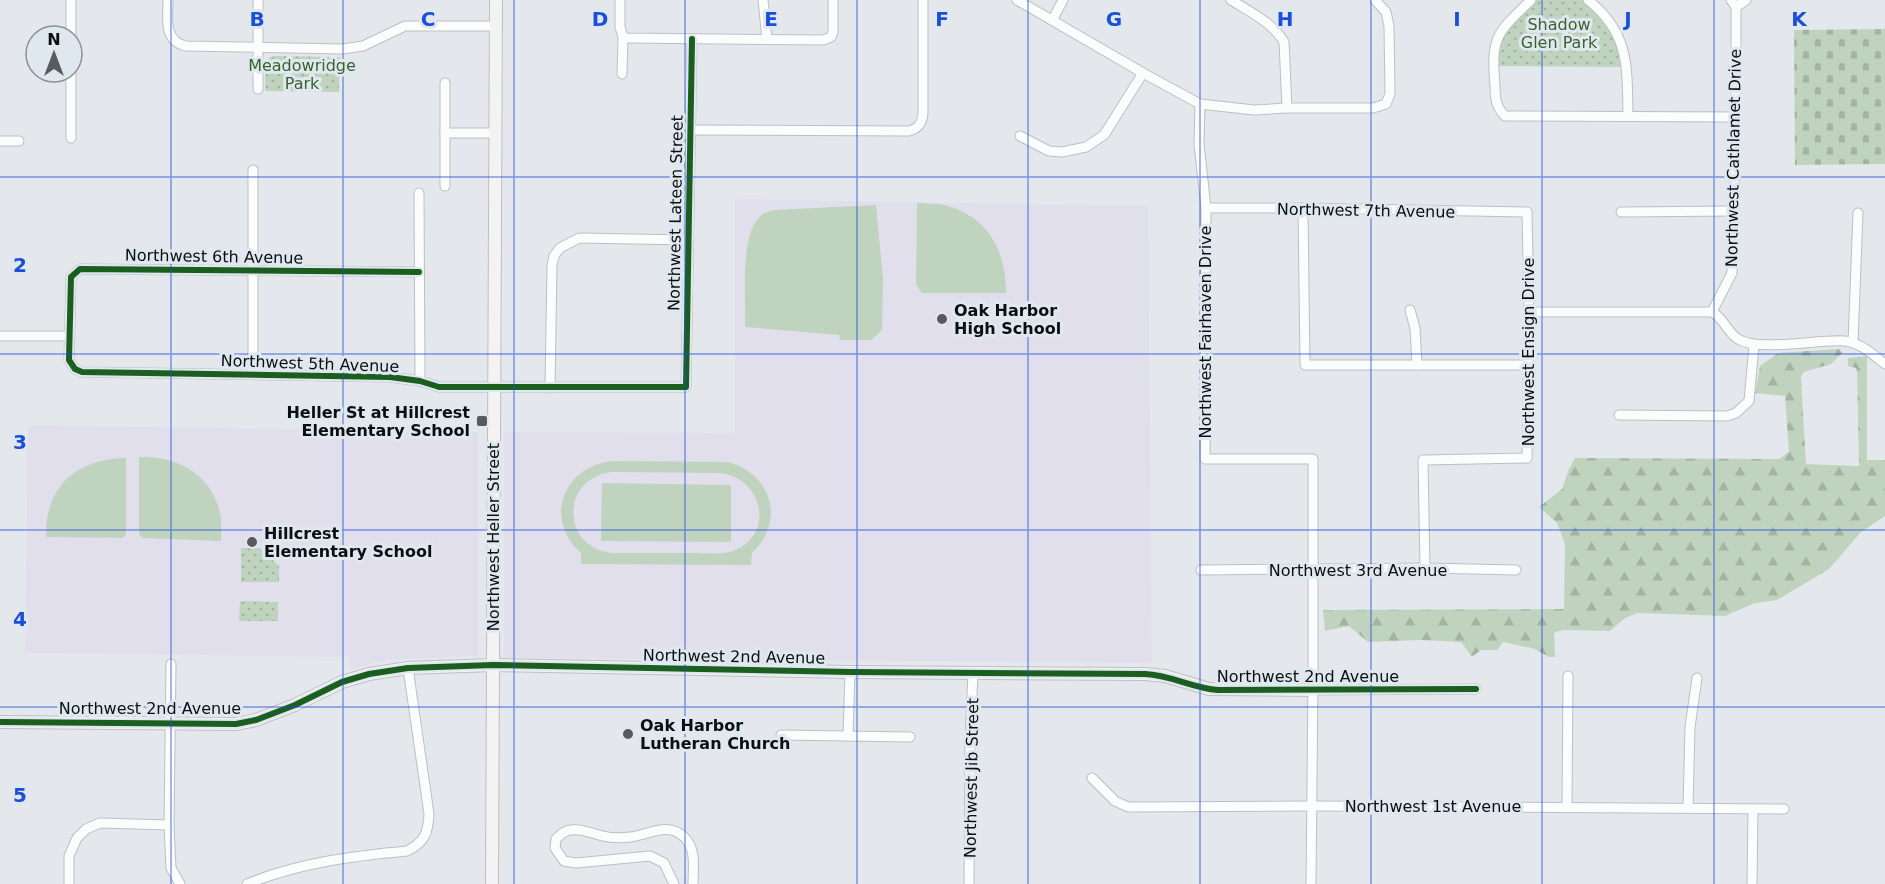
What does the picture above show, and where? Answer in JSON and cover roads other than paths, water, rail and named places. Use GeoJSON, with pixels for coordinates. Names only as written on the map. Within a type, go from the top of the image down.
{"type":"FeatureCollection","features":[{"type":"Feature","properties":{"kind":"street"},"geometry":{"type":"LineString","coordinates":[[71,0],[71,24]]}},
{"type":"Feature","properties":{"kind":"street"},"geometry":{"type":"LineString","coordinates":[[168,0],[168,33],[171,39],[181,45],[342,49],[363,46],[405,26],[496,26]]}},
{"type":"Feature","properties":{"kind":"street"},"geometry":{"type":"LineString","coordinates":[[258,0],[258,88]]}},
{"type":"Feature","properties":{"kind":"street","name":"Northwest Heller Street"},"geometry":{"type":"LineString","coordinates":[[492,884],[496,0]]}},
{"type":"Feature","properties":{"kind":"street"},"geometry":{"type":"LineString","coordinates":[[620,0],[620,27],[623,37],[622,74]]}},
{"type":"Feature","properties":{"kind":"street"},"geometry":{"type":"LineString","coordinates":[[763,0],[767,39]]}},
{"type":"Feature","properties":{"kind":"street"},"geometry":{"type":"LineString","coordinates":[[623,37],[823,40],[831,38],[833,33],[833,0]]}},
{"type":"Feature","properties":{"kind":"street"},"geometry":{"type":"LineString","coordinates":[[689,130],[909,131],[915,129],[923,120],[923,0]]}},
{"type":"Feature","properties":{"kind":"street"},"geometry":{"type":"LineString","coordinates":[[1017,0],[1200,104],[1254,110],[1373,108],[1386,104],[1390,94],[1389,26],[1386,12],[1375,0]]}},
{"type":"Feature","properties":{"kind":"street"},"geometry":{"type":"LineString","coordinates":[[1053,19],[1063,0]]}},
{"type":"Feature","properties":{"kind":"street"},"geometry":{"type":"LineString","coordinates":[[1231,0],[1266,21],[1284,42],[1287,108]]}},
{"type":"Feature","properties":{"kind":"street"},"geometry":{"type":"LineString","coordinates":[[1531,0],[1500,32],[1494,46],[1492,57],[1496,101],[1499,110],[1505,116],[1736,117]]}},
{"type":"Feature","properties":{"kind":"street"},"geometry":{"type":"LineString","coordinates":[[1588,0],[1599,8],[1622,42],[1627,78],[1628,116]]}},
{"type":"Feature","properties":{"kind":"street"},"geometry":{"type":"LineString","coordinates":[[1733,4],[1746,0]]}},
{"type":"Feature","properties":{"kind":"street","name":"Northwest Cathlamet Drive"},"geometry":{"type":"LineString","coordinates":[[1712,312],[1732,273],[1736,117],[1733,4]]}},
{"type":"Feature","properties":{"kind":"street","name":"Northwest Lateen Street"},"geometry":{"type":"LineString","coordinates":[[686,387],[692,39]]}},
{"type":"Feature","properties":{"kind":"street"},"geometry":{"type":"LineString","coordinates":[[1020,136],[1049,151],[1062,152],[1086,147],[1104,135],[1143,73]]}},
{"type":"Feature","properties":{"kind":"street"},"geometry":{"type":"LineString","coordinates":[[445,83],[445,186]]}},
{"type":"Feature","properties":{"kind":"street"},"geometry":{"type":"LineString","coordinates":[[71,84],[71,138]]}},
{"type":"Feature","properties":{"kind":"street","name":"Northwest Fairhaven Drive"},"geometry":{"type":"LineString","coordinates":[[1200,104],[1199,144],[1206,208],[1205,459],[1313,459],[1311,884]]}},
{"type":"Feature","properties":{"kind":"street"},"geometry":{"type":"LineString","coordinates":[[445,133],[495,133]]}},
{"type":"Feature","properties":{"kind":"street"},"geometry":{"type":"LineString","coordinates":[[0,141],[18,141]]}},
{"type":"Feature","properties":{"kind":"street"},"geometry":{"type":"LineString","coordinates":[[253,170],[253,373]]}},
{"type":"Feature","properties":{"kind":"street"},"geometry":{"type":"LineString","coordinates":[[419,193],[420,381]]}},
{"type":"Feature","properties":{"kind":"street","name":"Northwest 7th Avenue"},"geometry":{"type":"LineString","coordinates":[[1206,208],[1527,212]]}},
{"type":"Feature","properties":{"kind":"street"},"geometry":{"type":"LineString","coordinates":[[1303,208],[1305,365],[1529,365]]}},
{"type":"Feature","properties":{"kind":"street"},"geometry":{"type":"LineString","coordinates":[[1621,212],[1734,211]]}},
{"type":"Feature","properties":{"kind":"street","name":"Northwest Ensign Drive"},"geometry":{"type":"LineString","coordinates":[[1425,568],[1423,460],[1527,458],[1529,312],[1527,212]]}},
{"type":"Feature","properties":{"kind":"street"},"geometry":{"type":"LineString","coordinates":[[1853,342],[1858,213]]}},
{"type":"Feature","properties":{"kind":"street"},"geometry":{"type":"LineString","coordinates":[[550,388],[552,265],[554,256],[560,248],[579,238],[688,240]]}},
{"type":"Feature","properties":{"kind":"street","name":"Northwest 6th Avenue"},"geometry":{"type":"LineString","coordinates":[[70,336],[71,277],[80,269],[419,272]]}},
{"type":"Feature","properties":{"kind":"street"},"geometry":{"type":"LineString","coordinates":[[1410,309],[1415,328],[1417,364]]}},
{"type":"Feature","properties":{"kind":"street"},"geometry":{"type":"LineString","coordinates":[[1529,312],[1712,312],[1720,316],[1738,339],[1754,345],[1834,340],[1853,342],[1868,350],[1885,364]]}},
{"type":"Feature","properties":{"kind":"street"},"geometry":{"type":"LineString","coordinates":[[0,336],[70,336]]}},
{"type":"Feature","properties":{"kind":"street","name":"Northwest 5th Avenue"},"geometry":{"type":"LineString","coordinates":[[70,336],[69,360],[78,371],[390,377],[420,381],[439,387],[686,387]]}},
{"type":"Feature","properties":{"kind":"street"},"geometry":{"type":"LineString","coordinates":[[1619,415],[1727,416],[1736,413],[1749,401],[1754,345]]}},
{"type":"Feature","properties":{"kind":"street","name":"Northwest 3rd Avenue"},"geometry":{"type":"LineString","coordinates":[[1201,570],[1425,568],[1516,570]]}},
{"type":"Feature","properties":{"kind":"street"},"geometry":{"type":"LineString","coordinates":[[171,663],[169,825],[171,868],[180,884]]}},
{"type":"Feature","properties":{"kind":"street","name":"Northwest 2nd Avenue"},"geometry":{"type":"LineString","coordinates":[[0,722],[236,724],[256,720],[295,705],[342,682],[369,674],[408,668],[493,665],[1158,675],[1209,689],[1476,689]]}},
{"type":"Feature","properties":{"kind":"street"},"geometry":{"type":"LineString","coordinates":[[247,884],[269,875],[317,863],[407,851],[419,845],[426,837],[429,814],[408,668]]}},
{"type":"Feature","properties":{"kind":"street"},"geometry":{"type":"LineString","coordinates":[[848,736],[850,672]]}},
{"type":"Feature","properties":{"kind":"street","name":"Northwest Jib Street"},"geometry":{"type":"LineString","coordinates":[[969,884],[973,673]]}},
{"type":"Feature","properties":{"kind":"street"},"geometry":{"type":"LineString","coordinates":[[1568,676],[1568,807]]}},
{"type":"Feature","properties":{"kind":"street"},"geometry":{"type":"LineString","coordinates":[[1688,808],[1690,728],[1698,678]]}},
{"type":"Feature","properties":{"kind":"street"},"geometry":{"type":"LineString","coordinates":[[781,735],[910,737]]}},
{"type":"Feature","properties":{"kind":"street","name":"Northwest 1st Avenue"},"geometry":{"type":"LineString","coordinates":[[1092,778],[1115,801],[1128,807],[1784,808]]}},
{"type":"Feature","properties":{"kind":"street"},"geometry":{"type":"LineString","coordinates":[[1752,884],[1753,809]]}},
{"type":"Feature","properties":{"kind":"street"},"geometry":{"type":"LineString","coordinates":[[69,884],[69,855],[77,838],[86,829],[100,823],[169,825]]}},
{"type":"Feature","properties":{"kind":"street"},"geometry":{"type":"LineString","coordinates":[[674,884],[664,863],[650,856],[576,863],[564,861],[555,848],[556,839],[570,830],[581,830],[606,837],[633,837],[653,830],[675,831],[684,837],[694,854],[693,884]]}},
{"type":"Feature","properties":{"kind":"place","name":"Oak Harbor High School"},"geometry":{"type":"Point","coordinates":[942,319]}},
{"type":"Feature","properties":{"kind":"place","name":"Heller St at Hillcrest Elementary School"},"geometry":{"type":"Point","coordinates":[482,421]}},
{"type":"Feature","properties":{"kind":"place","name":"Hillcrest Elementary School"},"geometry":{"type":"Point","coordinates":[252,542]}},
{"type":"Feature","properties":{"kind":"place","name":"Oak Harbor Lutheran Church"},"geometry":{"type":"Point","coordinates":[628,734]}},
{"type":"Feature","properties":{"kind":"park label","name":"Shadow Glen Park"},"geometry":{"type":"Point","coordinates":[1559,33]}},
{"type":"Feature","properties":{"kind":"park label","name":"Meadowridge Park"},"geometry":{"type":"Point","coordinates":[302,74]}}]}
